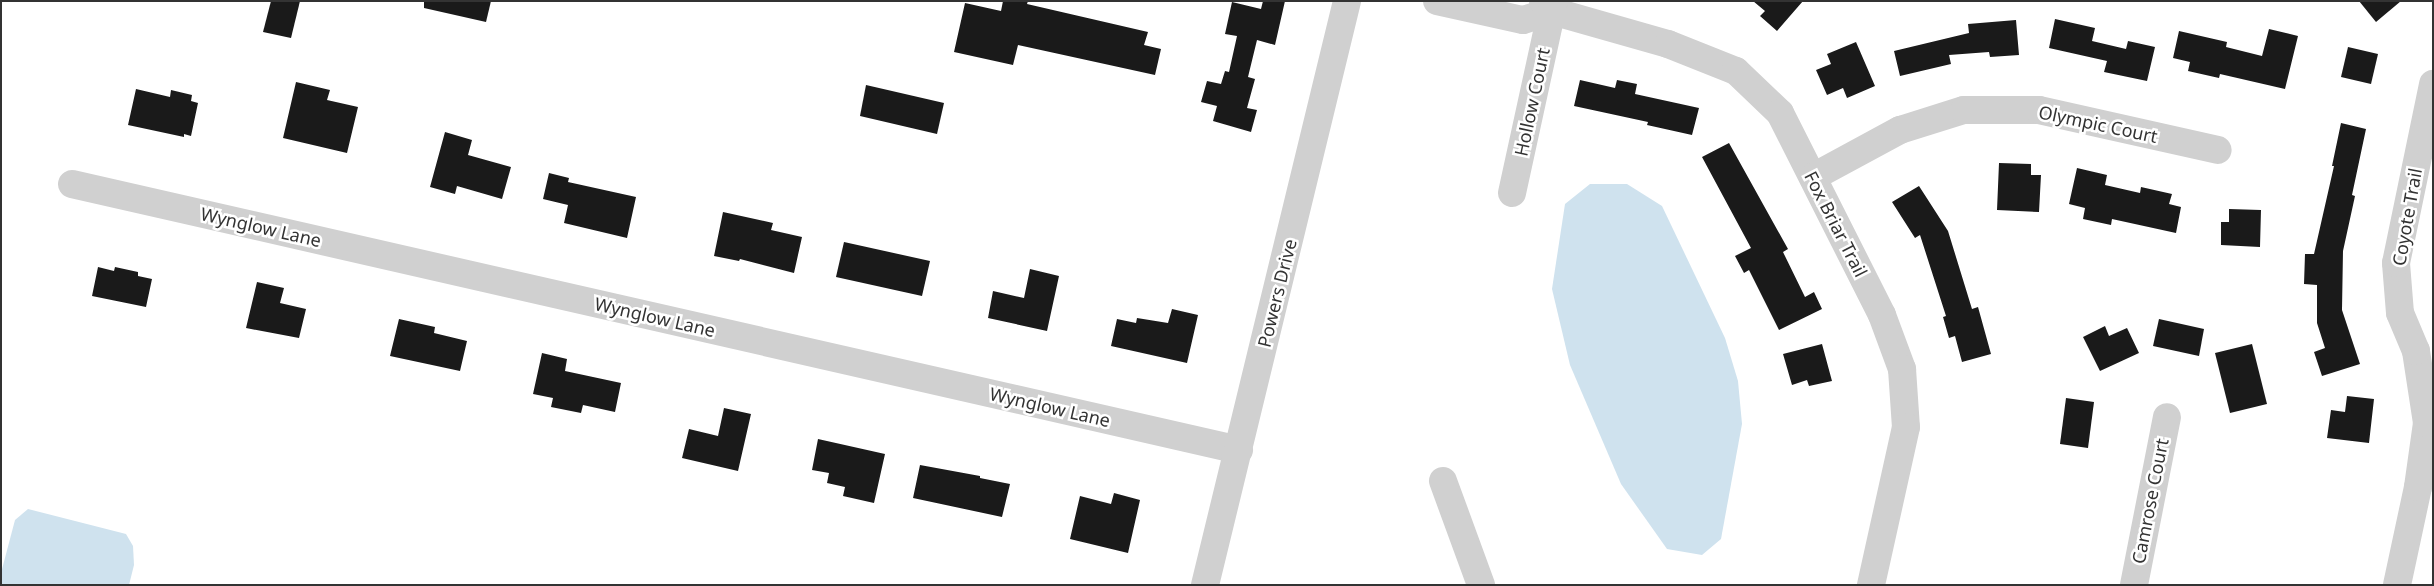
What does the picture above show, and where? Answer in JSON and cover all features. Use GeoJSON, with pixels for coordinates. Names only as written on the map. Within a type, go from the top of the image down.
{"type":"FeatureCollection","features":[{"type":"Feature","properties":{"kind":"street","name":"Powers Drive"},"geometry":{"type":"LineString","coordinates":[[1206,585],[1347,1]]}},
{"type":"Feature","properties":{"kind":"street"},"geometry":{"type":"LineString","coordinates":[[1437,1],[1523,20],[1549,4]]}},
{"type":"Feature","properties":{"kind":"street","name":"Fox Briar Trail"},"geometry":{"type":"LineString","coordinates":[[1549,4],[1668,44],[1736,71],[1780,113],[1882,315],[1902,369],[1906,427],[1871,585]]}},
{"type":"Feature","properties":{"kind":"street","name":"Hollow Court"},"geometry":{"type":"LineString","coordinates":[[1512,193],[1549,4]]}},
{"type":"Feature","properties":{"kind":"street","name":"Coyote Trail"},"geometry":{"type":"LineString","coordinates":[[2397,585],[2418,487],[2427,423],[2416,351],[2400,313],[2396,263],[2433,84]]}},
{"type":"Feature","properties":{"kind":"street","name":"Olympic Court"},"geometry":{"type":"LineString","coordinates":[[1813,177],[1900,130],[1964,110],[2039,110],[2218,150]]}},
{"type":"Feature","properties":{"kind":"street","name":"Wynglow Lane"},"geometry":{"type":"LineString","coordinates":[[72,184],[1239,450]]}},
{"type":"Feature","properties":{"kind":"street","name":"Camrose Court"},"geometry":{"type":"LineString","coordinates":[[2134,585],[2167,417]]}},
{"type":"Feature","properties":{"kind":"street"},"geometry":{"type":"LineString","coordinates":[[1443,481],[1481,585]]}},
{"type":"Feature","properties":{"kind":"water"},"geometry":{"type":"Polygon","coordinates":[[[1590,184],[1627,184],[1662,206],[1725,338],[1738,381],[1742,424],[1721,539],[1702,555],[1667,549],[1621,484],[1570,365],[1552,289],[1565,204],[1590,184]]]}},
{"type":"Feature","properties":{"kind":"water"},"geometry":{"type":"Polygon","coordinates":[[[28,509],[126,534],[133,546],[134,565],[129,585],[1,585],[1,573],[15,520],[28,509]]]}},
{"type":"Feature","properties":{"kind":"building"},"geometry":{"type":"Polygon","coordinates":[[[271,1],[300,1],[291,38],[263,32],[271,1]]]}},
{"type":"Feature","properties":{"kind":"building"},"geometry":{"type":"Polygon","coordinates":[[[424,1],[491,1],[486,22],[424,8],[424,1]]]}},
{"type":"Feature","properties":{"kind":"building"},"geometry":{"type":"Polygon","coordinates":[[[1003,1],[1028,1],[1027,4],[1148,32],[1144,45],[1161,49],[1155,75],[1018,45],[1013,65],[954,52],[965,3],[1001,11],[1003,1]]]}},
{"type":"Feature","properties":{"kind":"building"},"geometry":{"type":"Polygon","coordinates":[[[1263,1],[1285,1],[1275,45],[1257,40],[1248,77],[1255,79],[1247,108],[1257,110],[1251,132],[1213,121],[1217,106],[1201,102],[1207,81],[1221,84],[1225,71],[1229,72],[1237,36],[1225,34],[1232,2],[1261,9],[1263,1]]]}},
{"type":"Feature","properties":{"kind":"building"},"geometry":{"type":"Polygon","coordinates":[[[1753,1],[1803,1],[1777,31],[1760,16],[1765,11],[1753,1]]]}},
{"type":"Feature","properties":{"kind":"building"},"geometry":{"type":"Polygon","coordinates":[[[2359,1],[2401,1],[2376,22],[2359,1]]]}},
{"type":"Feature","properties":{"kind":"building"},"geometry":{"type":"Polygon","coordinates":[[[2055,19],[2095,28],[2092,41],[2126,49],[2128,41],[2155,47],[2147,81],[2104,72],[2107,61],[2049,48],[2055,19]]]}},
{"type":"Feature","properties":{"kind":"building"},"geometry":{"type":"Polygon","coordinates":[[[2016,20],[2019,55],[1990,57],[1989,52],[1949,55],[1951,64],[1900,76],[1894,51],[1969,33],[1968,24],[2016,20]]]}},
{"type":"Feature","properties":{"kind":"building"},"geometry":{"type":"Polygon","coordinates":[[[2269,29],[2298,36],[2285,89],[2220,74],[2219,78],[2188,71],[2190,62],[2173,58],[2179,31],[2227,42],[2226,47],[2262,56],[2269,29]]]}},
{"type":"Feature","properties":{"kind":"building"},"geometry":{"type":"Polygon","coordinates":[[[1856,42],[1875,86],[1847,98],[1843,88],[1827,95],[1816,70],[1831,64],[1827,54],[1856,42]]]}},
{"type":"Feature","properties":{"kind":"building"},"geometry":{"type":"Polygon","coordinates":[[[2348,47],[2378,54],[2371,84],[2341,77],[2348,47]]]}},
{"type":"Feature","properties":{"kind":"building"},"geometry":{"type":"Polygon","coordinates":[[[1580,80],[1615,88],[1617,80],[1637,84],[1635,94],[1699,108],[1692,135],[1647,125],[1648,122],[1574,106],[1580,80]]]}},
{"type":"Feature","properties":{"kind":"building"},"geometry":{"type":"Polygon","coordinates":[[[296,82],[330,90],[327,100],[358,107],[347,153],[283,138],[296,82]]]}},
{"type":"Feature","properties":{"kind":"building"},"geometry":{"type":"Polygon","coordinates":[[[866,85],[944,103],[937,134],[860,116],[866,85]]]}},
{"type":"Feature","properties":{"kind":"building"},"geometry":{"type":"Polygon","coordinates":[[[136,89],[170,97],[171,90],[192,95],[191,101],[198,103],[191,136],[184,134],[184,137],[128,125],[136,89]]]}},
{"type":"Feature","properties":{"kind":"building"},"geometry":{"type":"Polygon","coordinates":[[[2341,123],[2366,129],[2352,195],[2355,196],[2343,251],[2342,310],[2360,364],[2322,376],[2314,352],[2325,348],[2317,323],[2317,285],[2304,284],[2305,254],[2314,254],[2334,166],[2332,166],[2341,123]]]}},
{"type":"Feature","properties":{"kind":"building"},"geometry":{"type":"Polygon","coordinates":[[[445,132],[472,140],[468,155],[511,167],[502,199],[457,186],[455,194],[430,187],[445,132]]]}},
{"type":"Feature","properties":{"kind":"building"},"geometry":{"type":"Polygon","coordinates":[[[1729,143],[1788,249],[1783,252],[1805,297],[1814,292],[1822,309],[1779,330],[1749,270],[1744,273],[1735,256],[1751,248],[1702,157],[1729,143]]]}},
{"type":"Feature","properties":{"kind":"building"},"geometry":{"type":"Polygon","coordinates":[[[1999,163],[2031,164],[2031,175],[2041,175],[2039,212],[1997,210],[1999,163]]]}},
{"type":"Feature","properties":{"kind":"building"},"geometry":{"type":"Polygon","coordinates":[[[2077,168],[2107,175],[2105,185],[2140,193],[2141,187],[2172,194],[2169,204],[2181,207],[2176,233],[2112,219],[2111,225],[2083,219],[2085,208],[2069,204],[2077,168]]]}},
{"type":"Feature","properties":{"kind":"building"},"geometry":{"type":"Polygon","coordinates":[[[549,173],[569,178],[568,182],[636,197],[627,238],[564,223],[568,205],[543,199],[549,173]]]}},
{"type":"Feature","properties":{"kind":"building"},"geometry":{"type":"Polygon","coordinates":[[[1919,186],[1948,231],[1972,309],[1978,307],[1991,354],[1962,362],[1955,336],[1949,338],[1943,317],[1946,316],[1920,235],[1915,238],[1892,202],[1919,186]]]}},
{"type":"Feature","properties":{"kind":"building"},"geometry":{"type":"Polygon","coordinates":[[[2229,209],[2261,210],[2260,247],[2221,245],[2221,222],[2229,222],[2229,209]]]}},
{"type":"Feature","properties":{"kind":"building"},"geometry":{"type":"Polygon","coordinates":[[[723,212],[773,223],[771,230],[802,237],[794,273],[740,259],[739,261],[714,256],[723,212]]]}},
{"type":"Feature","properties":{"kind":"building"},"geometry":{"type":"Polygon","coordinates":[[[844,242],[930,261],[922,296],[836,277],[844,242]]]}},
{"type":"Feature","properties":{"kind":"building"},"geometry":{"type":"Polygon","coordinates":[[[98,267],[114,271],[115,267],[138,272],[138,276],[152,279],[146,307],[92,296],[98,267]]]}},
{"type":"Feature","properties":{"kind":"building"},"geometry":{"type":"Polygon","coordinates":[[[1030,269],[1059,276],[1047,331],[988,318],[993,291],[1024,298],[1030,269]]]}},
{"type":"Feature","properties":{"kind":"building"},"geometry":{"type":"Polygon","coordinates":[[[257,282],[284,288],[280,303],[306,309],[299,338],[246,328],[257,282]]]}},
{"type":"Feature","properties":{"kind":"building"},"geometry":{"type":"Polygon","coordinates":[[[1172,309],[1198,315],[1187,363],[1111,346],[1117,319],[1136,323],[1137,318],[1168,323],[1172,309]]]}},
{"type":"Feature","properties":{"kind":"building"},"geometry":{"type":"Polygon","coordinates":[[[399,319],[435,327],[434,333],[467,341],[460,371],[390,356],[399,319]]]}},
{"type":"Feature","properties":{"kind":"building"},"geometry":{"type":"Polygon","coordinates":[[[2159,319],[2204,329],[2199,356],[2153,346],[2159,319]]]}},
{"type":"Feature","properties":{"kind":"building"},"geometry":{"type":"Polygon","coordinates":[[[2105,326],[2109,336],[2127,328],[2139,353],[2100,371],[2083,337],[2105,326]]]}},
{"type":"Feature","properties":{"kind":"building"},"geometry":{"type":"Polygon","coordinates":[[[1822,344],[1832,381],[1809,386],[1807,380],[1792,385],[1783,354],[1822,344]]]}},
{"type":"Feature","properties":{"kind":"building"},"geometry":{"type":"Polygon","coordinates":[[[2252,344],[2267,404],[2230,413],[2215,353],[2252,344]]]}},
{"type":"Feature","properties":{"kind":"building"},"geometry":{"type":"Polygon","coordinates":[[[542,353],[567,359],[565,371],[621,383],[615,412],[583,405],[581,413],[551,407],[553,398],[533,394],[542,353]]]}},
{"type":"Feature","properties":{"kind":"building"},"geometry":{"type":"Polygon","coordinates":[[[2347,396],[2374,399],[2369,443],[2327,438],[2331,410],[2345,412],[2347,396]]]}},
{"type":"Feature","properties":{"kind":"building"},"geometry":{"type":"Polygon","coordinates":[[[2066,398],[2094,402],[2088,448],[2060,444],[2066,398]]]}},
{"type":"Feature","properties":{"kind":"building"},"geometry":{"type":"Polygon","coordinates":[[[724,408],[751,414],[738,471],[682,458],[689,429],[718,436],[724,408]]]}},
{"type":"Feature","properties":{"kind":"building"},"geometry":{"type":"Polygon","coordinates":[[[818,439],[885,454],[874,503],[843,496],[845,487],[827,483],[829,473],[812,470],[818,439]]]}},
{"type":"Feature","properties":{"kind":"building"},"geometry":{"type":"Polygon","coordinates":[[[920,465],[980,476],[980,478],[1010,484],[1002,517],[913,498],[920,465]]]}},
{"type":"Feature","properties":{"kind":"building"},"geometry":{"type":"Polygon","coordinates":[[[1114,493],[1140,500],[1128,553],[1070,539],[1080,496],[1111,504],[1114,493]]]}}]}
